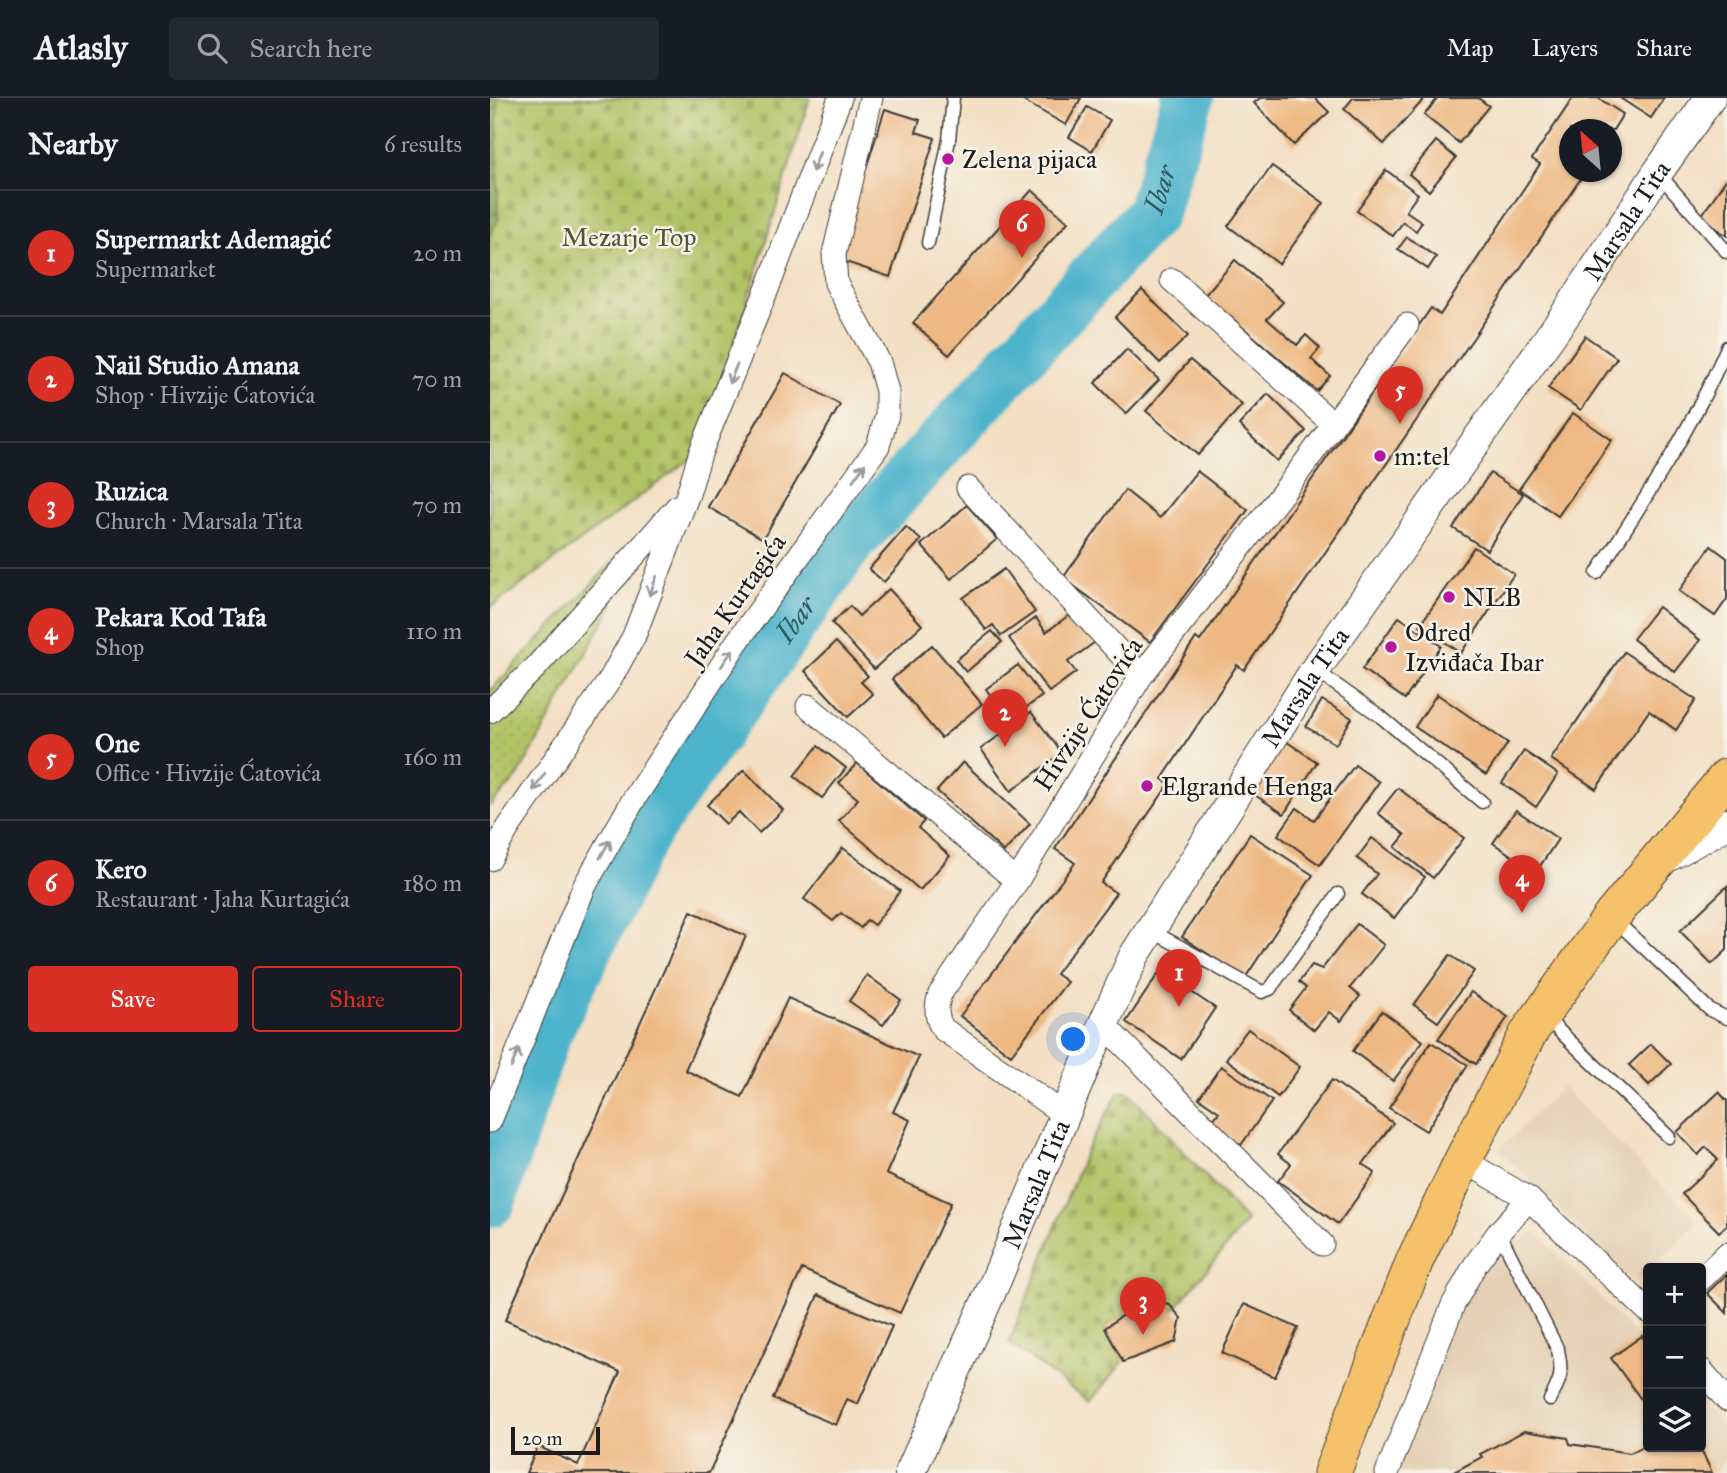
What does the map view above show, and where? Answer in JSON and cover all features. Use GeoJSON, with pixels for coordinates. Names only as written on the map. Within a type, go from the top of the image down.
{"type":"FeatureCollection","features":[{"type":"Feature","properties":{"kind":"main road"},"geometry":{"type":"LineString","coordinates":[[1332,1473],[1415,1261],[1463,1160],[1541,1014],[1612,916],[1727,777]]}},
{"type":"Feature","properties":{"kind":"street"},"geometry":{"type":"LineString","coordinates":[[490,859],[508,828],[611,678],[634,636],[688,494],[701,451],[770,282],[840,98]]}},
{"type":"Feature","properties":{"kind":"street","name":"Jaha Kurtagića"},"geometry":{"type":"LineString","coordinates":[[490,1121],[584,887],[634,799],[737,642],[878,446],[887,415],[887,391],[878,362],[836,283],[834,254],[871,98]]}},
{"type":"Feature","properties":{"kind":"street","name":"Marsala Tita"},"geometry":{"type":"LineString","coordinates":[[910,1473],[996,1280],[1134,956],[1315,670],[1570,308],[1710,98]]}},
{"type":"Feature","properties":{"kind":"street"},"geometry":{"type":"LineString","coordinates":[[1172,280],[1333,424]]}},
{"type":"Feature","properties":{"kind":"street","name":"Hivzije Ćatovića"},"geometry":{"type":"LineString","coordinates":[[1065,1115],[943,1029],[938,1022],[936,1009],[940,994],[1017,881],[1141,676],[1407,325]]}},
{"type":"Feature","properties":{"kind":"street"},"geometry":{"type":"LineString","coordinates":[[968,488],[1141,676]]}},
{"type":"Feature","properties":{"kind":"street"},"geometry":{"type":"LineString","coordinates":[[490,711],[536,667],[688,494]]}},
{"type":"Feature","properties":{"kind":"street"},"geometry":{"type":"LineString","coordinates":[[808,706],[1017,881]]}},
{"type":"Feature","properties":{"kind":"street"},"geometry":{"type":"LineString","coordinates":[[1655,863],[1727,824]]}},
{"type":"Feature","properties":{"kind":"street"},"geometry":{"type":"LineString","coordinates":[[1103,1024],[1322,1244]]}},
{"type":"Feature","properties":{"kind":"street"},"geometry":{"type":"LineString","coordinates":[[1463,1160],[1529,1199],[1643,1306]]}},
{"type":"Feature","properties":{"kind":"street"},"geometry":{"type":"LineString","coordinates":[[1387,1473],[1453,1305],[1475,1265],[1499,1232],[1529,1199]]}},
{"type":"Feature","properties":{"kind":"street"},"geometry":{"type":"LineString","coordinates":[[1706,1274],[1727,1254]]}},
{"type":"Feature","properties":{"kind":"street"},"geometry":{"type":"LineString","coordinates":[[1706,1376],[1727,1400]]}},
{"type":"Feature","properties":{"kind":"lane"},"geometry":{"type":"LineString","coordinates":[[928,243],[949,140],[953,98]]}},
{"type":"Feature","properties":{"kind":"lane"},"geometry":{"type":"LineString","coordinates":[[1658,173],[1727,252]]}},
{"type":"Feature","properties":{"kind":"lane"},"geometry":{"type":"LineString","coordinates":[[1597,573],[1657,478],[1727,347]]}},
{"type":"Feature","properties":{"kind":"lane"},"geometry":{"type":"LineString","coordinates":[[1315,670],[1380,716],[1482,802]]}},
{"type":"Feature","properties":{"kind":"lane"},"geometry":{"type":"LineString","coordinates":[[1150,930],[1262,992],[1270,989],[1338,894]]}},
{"type":"Feature","properties":{"kind":"lane"},"geometry":{"type":"LineString","coordinates":[[1612,916],[1710,1010],[1727,1018]]}},
{"type":"Feature","properties":{"kind":"lane"},"geometry":{"type":"LineString","coordinates":[[1541,1014],[1669,1137]]}},
{"type":"Feature","properties":{"kind":"lane"},"geometry":{"type":"LineString","coordinates":[[1499,1232],[1558,1350],[1562,1368],[1560,1380],[1550,1400]]}},
{"type":"Feature","properties":{"kind":"shaded area"},"geometry":{"type":"Polygon","coordinates":[[[1562,1087],[1698,1222],[1657,1263],[1643,1263],[1643,1277],[1636,1285],[1499,1150],[1562,1087]]]}},
{"type":"Feature","properties":{"kind":"shaded area"},"geometry":{"type":"Polygon","coordinates":[[[1536,1231],[1643,1343],[1643,1452],[1706,1452],[1706,1408],[1727,1431],[1727,1451],[1717,1473],[1380,1473],[1450,1282],[1536,1231]]]}},
{"type":"Feature","properties":{"kind":"green space"},"geometry":{"type":"Polygon","coordinates":[[[490,98],[497,98],[498,220],[490,236],[490,98]]]}},
{"type":"Feature","properties":{"kind":"green space","name":"Mezarje Top"},"geometry":{"type":"Polygon","coordinates":[[[497,98],[810,98],[701,451],[490,608],[490,236],[498,220],[497,98]]]}},
{"type":"Feature","properties":{"kind":"green space"},"geometry":{"type":"Polygon","coordinates":[[[624,550],[610,610],[517,778],[490,806],[490,691],[624,550]]]}},
{"type":"Feature","properties":{"kind":"green space"},"geometry":{"type":"Polygon","coordinates":[[[1119,1092],[1129,1092],[1247,1221],[1174,1310],[1167,1304],[1149,1303],[1130,1311],[1105,1328],[1123,1362],[1090,1402],[1009,1343],[1086,1151],[1119,1092]]]}},
{"type":"Feature","properties":{"kind":"building"},"geometry":{"type":"Polygon","coordinates":[[[1018,98],[1081,98],[1066,125],[1018,98]]]}},
{"type":"Feature","properties":{"kind":"building"},"geometry":{"type":"Polygon","coordinates":[[[1260,98],[1315,98],[1329,112],[1294,145],[1254,103],[1260,98]]]}},
{"type":"Feature","properties":{"kind":"building"},"geometry":{"type":"Polygon","coordinates":[[[1353,98],[1425,98],[1384,144],[1344,109],[1353,98]]]}},
{"type":"Feature","properties":{"kind":"building"},"geometry":{"type":"Polygon","coordinates":[[[1438,98],[1478,98],[1489,106],[1459,143],[1424,115],[1438,98]]]}},
{"type":"Feature","properties":{"kind":"building"},"geometry":{"type":"Polygon","coordinates":[[[1573,98],[1598,98],[1623,114],[1620,119],[1559,119],[1559,182],[1578,182],[1244,670],[1237,665],[1162,779],[1169,784],[1101,883],[1116,893],[1056,974],[1067,982],[1011,1055],[960,1016],[1075,863],[1055,849],[1196,638],[1200,641],[1431,308],[1440,315],[1540,164],[1532,159],[1573,98]]]}},
{"type":"Feature","properties":{"kind":"building"},"geometry":{"type":"Polygon","coordinates":[[[1620,98],[1664,98],[1651,118],[1620,98]]]}},
{"type":"Feature","properties":{"kind":"building"},"geometry":{"type":"Polygon","coordinates":[[[1087,107],[1110,120],[1092,151],[1069,137],[1087,107]]]}},
{"type":"Feature","properties":{"kind":"building"},"geometry":{"type":"Polygon","coordinates":[[[885,109],[920,120],[916,132],[935,138],[890,277],[837,259],[885,109]]]}},
{"type":"Feature","properties":{"kind":"building"},"geometry":{"type":"Polygon","coordinates":[[[1436,141],[1456,158],[1429,191],[1409,174],[1436,141]]]}},
{"type":"Feature","properties":{"kind":"building"},"geometry":{"type":"Polygon","coordinates":[[[1272,166],[1324,203],[1279,264],[1228,226],[1272,166]]]}},
{"type":"Feature","properties":{"kind":"building"},"geometry":{"type":"Polygon","coordinates":[[[1386,170],[1418,194],[1406,211],[1422,222],[1416,231],[1403,222],[1393,236],[1357,211],[1386,170]]]}},
{"type":"Feature","properties":{"kind":"building"},"geometry":{"type":"Polygon","coordinates":[[[1727,178],[1727,236],[1700,218],[1727,178]]]}},
{"type":"Feature","properties":{"kind":"building"},"geometry":{"type":"Polygon","coordinates":[[[1032,190],[1068,222],[949,355],[913,323],[1032,190]]]}},
{"type":"Feature","properties":{"kind":"building"},"geometry":{"type":"Polygon","coordinates":[[[1407,237],[1436,257],[1428,269],[1398,249],[1407,237]]]}},
{"type":"Feature","properties":{"kind":"building"},"geometry":{"type":"Polygon","coordinates":[[[1235,260],[1283,302],[1267,319],[1297,345],[1306,335],[1320,348],[1311,359],[1330,376],[1317,391],[1205,295],[1235,260]]]}},
{"type":"Feature","properties":{"kind":"building"},"geometry":{"type":"Polygon","coordinates":[[[1142,290],[1188,336],[1160,363],[1115,317],[1142,290]]]}},
{"type":"Feature","properties":{"kind":"building"},"geometry":{"type":"Polygon","coordinates":[[[1585,336],[1617,358],[1581,410],[1548,388],[1585,336]]]}},
{"type":"Feature","properties":{"kind":"building"},"geometry":{"type":"Polygon","coordinates":[[[1127,349],[1159,380],[1126,414],[1095,383],[1127,349]]]}},
{"type":"Feature","properties":{"kind":"building"},"geometry":{"type":"Polygon","coordinates":[[[1190,360],[1242,405],[1198,455],[1146,411],[1190,360]]]}},
{"type":"Feature","properties":{"kind":"building"},"geometry":{"type":"Polygon","coordinates":[[[785,373],[840,405],[763,539],[708,507],[785,373]]]}},
{"type":"Feature","properties":{"kind":"building"},"geometry":{"type":"Polygon","coordinates":[[[1268,394],[1306,431],[1277,461],[1239,425],[1268,394]]]}},
{"type":"Feature","properties":{"kind":"building"},"geometry":{"type":"Polygon","coordinates":[[[1573,413],[1612,440],[1558,516],[1519,489],[1573,413]]]}},
{"type":"Feature","properties":{"kind":"building"},"geometry":{"type":"Polygon","coordinates":[[[1197,471],[1248,510],[1150,642],[1063,578],[1125,490],[1160,518],[1197,471]]]}},
{"type":"Feature","properties":{"kind":"building"},"geometry":{"type":"Polygon","coordinates":[[[1490,473],[1523,494],[1487,550],[1453,528],[1490,473]]]}},
{"type":"Feature","properties":{"kind":"building"},"geometry":{"type":"Polygon","coordinates":[[[967,505],[997,539],[951,579],[921,545],[967,505]]]}},
{"type":"Feature","properties":{"kind":"building"},"geometry":{"type":"Polygon","coordinates":[[[906,527],[921,540],[884,582],[869,569],[906,527]]]}},
{"type":"Feature","properties":{"kind":"building"},"geometry":{"type":"Polygon","coordinates":[[[1711,546],[1727,558],[1727,599],[1715,616],[1679,591],[1711,546]]]}},
{"type":"Feature","properties":{"kind":"building"},"geometry":{"type":"Polygon","coordinates":[[[1474,547],[1514,574],[1461,653],[1420,625],[1474,547]]]}},
{"type":"Feature","properties":{"kind":"building"},"geometry":{"type":"Polygon","coordinates":[[[1004,569],[1035,612],[1001,636],[993,625],[986,630],[963,598],[1004,569]]]}},
{"type":"Feature","properties":{"kind":"building"},"geometry":{"type":"Polygon","coordinates":[[[889,589],[922,625],[874,669],[832,623],[850,606],[859,616],[889,589]]]}},
{"type":"Feature","properties":{"kind":"building"},"geometry":{"type":"Polygon","coordinates":[[[1658,607],[1700,640],[1675,672],[1633,639],[1658,607]]]}},
{"type":"Feature","properties":{"kind":"building"},"geometry":{"type":"Polygon","coordinates":[[[1072,613],[1095,642],[1068,662],[1076,672],[1049,692],[1009,638],[1036,618],[1046,632],[1072,613]]]}},
{"type":"Feature","properties":{"kind":"building"},"geometry":{"type":"Polygon","coordinates":[[[1399,617],[1441,646],[1405,699],[1362,669],[1399,617]]]}},
{"type":"Feature","properties":{"kind":"building"},"geometry":{"type":"Polygon","coordinates":[[[992,631],[1002,642],[966,672],[956,660],[992,631]]]}},
{"type":"Feature","properties":{"kind":"building"},"geometry":{"type":"Polygon","coordinates":[[[836,642],[868,676],[861,682],[873,694],[848,717],[805,671],[836,642]]]}},
{"type":"Feature","properties":{"kind":"building"},"geometry":{"type":"Polygon","coordinates":[[[932,645],[982,704],[941,738],[892,679],[932,645]]]}},
{"type":"Feature","properties":{"kind":"building"},"geometry":{"type":"Polygon","coordinates":[[[1624,652],[1696,700],[1676,730],[1649,711],[1596,789],[1551,759],[1624,652]]]}},
{"type":"Feature","properties":{"kind":"building"},"geometry":{"type":"Polygon","coordinates":[[[1018,665],[1042,696],[1009,720],[986,689],[1018,665]]]}},
{"type":"Feature","properties":{"kind":"building"},"geometry":{"type":"Polygon","coordinates":[[[1437,694],[1508,743],[1486,775],[1415,727],[1437,694]]]}},
{"type":"Feature","properties":{"kind":"building"},"geometry":{"type":"Polygon","coordinates":[[[1322,700],[1352,718],[1336,744],[1306,727],[1322,700]]]}},
{"type":"Feature","properties":{"kind":"building"},"geometry":{"type":"Polygon","coordinates":[[[1031,712],[1062,753],[1011,791],[981,749],[1031,712]]]}},
{"type":"Feature","properties":{"kind":"building"},"geometry":{"type":"Polygon","coordinates":[[[1284,740],[1317,762],[1284,814],[1250,792],[1284,740]]]}},
{"type":"Feature","properties":{"kind":"building"},"geometry":{"type":"Polygon","coordinates":[[[818,746],[846,768],[822,798],[794,776],[818,746]]]}},
{"type":"Feature","properties":{"kind":"building"},"geometry":{"type":"Polygon","coordinates":[[[1524,751],[1558,774],[1536,807],[1502,783],[1524,751]]]}},
{"type":"Feature","properties":{"kind":"building"},"geometry":{"type":"Polygon","coordinates":[[[963,762],[1030,824],[1004,852],[937,791],[963,762]]]}},
{"type":"Feature","properties":{"kind":"building"},"geometry":{"type":"Polygon","coordinates":[[[857,763],[924,821],[918,828],[950,856],[920,890],[839,821],[858,799],[839,783],[857,763]]]}},
{"type":"Feature","properties":{"kind":"building"},"geometry":{"type":"Polygon","coordinates":[[[1355,765],[1379,782],[1320,865],[1278,835],[1297,808],[1314,820],[1355,765]]]}},
{"type":"Feature","properties":{"kind":"building"},"geometry":{"type":"Polygon","coordinates":[[[744,770],[783,810],[759,833],[739,812],[726,824],[707,805],[744,770]]]}},
{"type":"Feature","properties":{"kind":"building"},"geometry":{"type":"Polygon","coordinates":[[[1398,788],[1464,838],[1433,878],[1395,847],[1405,835],[1378,813],[1398,788]]]}},
{"type":"Feature","properties":{"kind":"building"},"geometry":{"type":"Polygon","coordinates":[[[1516,810],[1558,839],[1536,872],[1493,843],[1516,810]]]}},
{"type":"Feature","properties":{"kind":"building"},"geometry":{"type":"Polygon","coordinates":[[[1250,834],[1313,875],[1245,978],[1182,937],[1250,834]]]}},
{"type":"Feature","properties":{"kind":"building"},"geometry":{"type":"Polygon","coordinates":[[[1372,838],[1425,877],[1394,918],[1362,894],[1377,874],[1357,858],[1372,838]]]}},
{"type":"Feature","properties":{"kind":"building"},"geometry":{"type":"Polygon","coordinates":[[[843,848],[900,891],[874,925],[867,920],[861,928],[841,913],[833,921],[804,899],[843,848]]]}},
{"type":"Feature","properties":{"kind":"building"},"geometry":{"type":"Polygon","coordinates":[[[1727,886],[1727,950],[1712,964],[1680,931],[1727,886]]]}},
{"type":"Feature","properties":{"kind":"building"},"geometry":{"type":"Polygon","coordinates":[[[691,911],[746,936],[685,1070],[742,1097],[788,998],[919,1057],[893,1112],[910,1120],[886,1174],[951,1203],[900,1313],[802,1269],[709,1473],[526,1473],[538,1446],[578,1465],[620,1372],[505,1320],[691,911]]]}},
{"type":"Feature","properties":{"kind":"building"},"geometry":{"type":"Polygon","coordinates":[[[1357,924],[1384,945],[1350,988],[1360,996],[1341,1021],[1329,1012],[1314,1030],[1289,1010],[1306,988],[1299,982],[1312,965],[1322,969],[1357,924]]]}},
{"type":"Feature","properties":{"kind":"building"},"geometry":{"type":"Polygon","coordinates":[[[1450,955],[1474,971],[1438,1022],[1414,1005],[1450,955]]]}},
{"type":"Feature","properties":{"kind":"building"},"geometry":{"type":"Polygon","coordinates":[[[1160,971],[1215,1008],[1181,1059],[1126,1022],[1160,971]]]}},
{"type":"Feature","properties":{"kind":"building"},"geometry":{"type":"Polygon","coordinates":[[[867,975],[901,1000],[883,1025],[849,1001],[867,975]]]}},
{"type":"Feature","properties":{"kind":"building"},"geometry":{"type":"Polygon","coordinates":[[[1471,992],[1508,1017],[1476,1064],[1438,1039],[1471,992]]]}},
{"type":"Feature","properties":{"kind":"building"},"geometry":{"type":"Polygon","coordinates":[[[1382,1011],[1423,1041],[1393,1081],[1353,1051],[1382,1011]]]}},
{"type":"Feature","properties":{"kind":"building"},"geometry":{"type":"Polygon","coordinates":[[[1248,1029],[1300,1067],[1278,1097],[1226,1059],[1248,1029]]]}},
{"type":"Feature","properties":{"kind":"building"},"geometry":{"type":"Polygon","coordinates":[[[1431,1042],[1468,1065],[1426,1131],[1389,1108],[1431,1042]]]}},
{"type":"Feature","properties":{"kind":"building"},"geometry":{"type":"Polygon","coordinates":[[[1651,1044],[1671,1064],[1649,1085],[1629,1065],[1651,1044]]]}},
{"type":"Feature","properties":{"kind":"building"},"geometry":{"type":"Polygon","coordinates":[[[1221,1066],[1272,1101],[1241,1145],[1210,1124],[1219,1112],[1199,1098],[1221,1066]]]}},
{"type":"Feature","properties":{"kind":"building"},"geometry":{"type":"Polygon","coordinates":[[[1332,1080],[1393,1123],[1363,1164],[1375,1173],[1338,1224],[1278,1181],[1291,1164],[1278,1154],[1332,1080]]]}},
{"type":"Feature","properties":{"kind":"building"},"geometry":{"type":"Polygon","coordinates":[[[1719,1092],[1727,1101],[1727,1225],[1719,1232],[1682,1194],[1718,1160],[1706,1147],[1698,1155],[1677,1132],[1719,1092]]]}},
{"type":"Feature","properties":{"kind":"building"},"geometry":{"type":"Polygon","coordinates":[[[1727,1274],[1727,1313],[1707,1293],[1727,1274]]]}},
{"type":"Feature","properties":{"kind":"building"},"geometry":{"type":"Polygon","coordinates":[[[818,1295],[892,1326],[858,1404],[847,1399],[836,1425],[773,1399],[818,1295]]]}},
{"type":"Feature","properties":{"kind":"building"},"geometry":{"type":"Polygon","coordinates":[[[1155,1301],[1169,1304],[1181,1318],[1176,1342],[1123,1362],[1105,1328],[1124,1314],[1155,1301]]]}},
{"type":"Feature","properties":{"kind":"building"},"geometry":{"type":"Polygon","coordinates":[[[1244,1304],[1298,1328],[1275,1377],[1222,1353],[1244,1304]]]}},
{"type":"Feature","properties":{"kind":"building"},"geometry":{"type":"Polygon","coordinates":[[[1642,1336],[1643,1402],[1611,1358],[1642,1336]]]}},
{"type":"Feature","properties":{"kind":"building"},"geometry":{"type":"Polygon","coordinates":[[[1524,1431],[1568,1438],[1570,1444],[1630,1453],[1643,1446],[1643,1452],[1702,1452],[1712,1473],[1452,1473],[1482,1457],[1480,1454],[1524,1431]]]}},
{"type":"Feature","properties":{"kind":"waterway","name":"Ibar"},"geometry":{"type":"LineString","coordinates":[[490,1201],[545,1034],[642,837],[847,545],[1152,213],[1188,98]]}},
{"type":"Feature","properties":{"kind":"place","name":"Zelena pijaca"},"geometry":{"type":"Point","coordinates":[948,159]}},
{"type":"Feature","properties":{"kind":"place","name":"Kero"},"geometry":{"type":"Point","coordinates":[1022,258]}},
{"type":"Feature","properties":{"kind":"place","name":"One"},"geometry":{"type":"Point","coordinates":[1400,424]}},
{"type":"Feature","properties":{"kind":"place","name":"m:tel"},"geometry":{"type":"Point","coordinates":[1380,456]}},
{"type":"Feature","properties":{"kind":"place","name":"NLB"},"geometry":{"type":"Point","coordinates":[1449,597]}},
{"type":"Feature","properties":{"kind":"place","name":"Odred Izviđača Ibar"},"geometry":{"type":"Point","coordinates":[1391,647]}},
{"type":"Feature","properties":{"kind":"place","name":"Nail Studio Amana"},"geometry":{"type":"Point","coordinates":[1005,747]}},
{"type":"Feature","properties":{"kind":"place","name":"Elgrande Henga"},"geometry":{"type":"Point","coordinates":[1147,786]}},
{"type":"Feature","properties":{"kind":"place","name":"Pekara Kod Tafa"},"geometry":{"type":"Point","coordinates":[1522,913]}},
{"type":"Feature","properties":{"kind":"place","name":"Supermarkt Ademagić"},"geometry":{"type":"Point","coordinates":[1179,1007]}},
{"type":"Feature","properties":{"kind":"place","name":"Ruzica"},"geometry":{"type":"Point","coordinates":[1143,1335]}}]}
